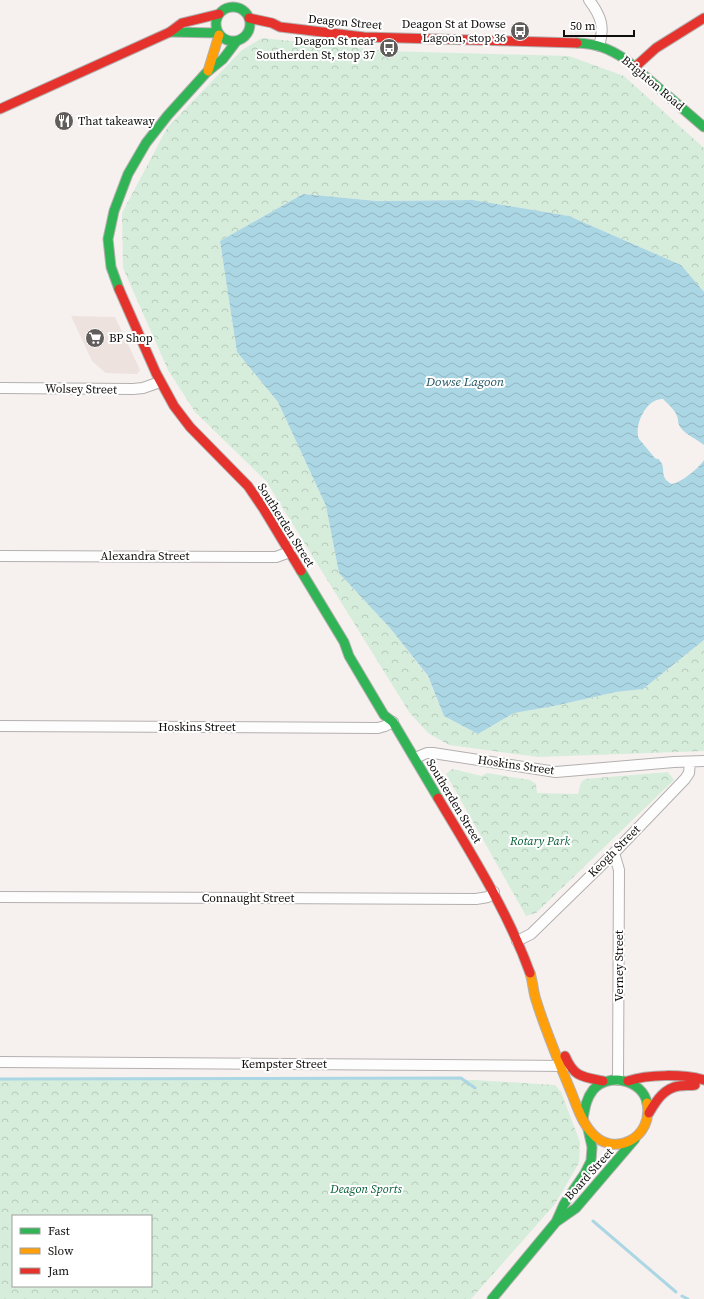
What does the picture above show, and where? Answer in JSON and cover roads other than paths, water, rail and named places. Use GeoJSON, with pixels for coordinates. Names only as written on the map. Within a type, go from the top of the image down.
{"type":"FeatureCollection","features":[{"type":"Feature","properties":{"kind":"main road"},"geometry":{"type":"LineString","coordinates":[[242,0],[250,29],[256,33]]}},
{"type":"Feature","properties":{"kind":"main road"},"geometry":{"type":"LineString","coordinates":[[0,109],[170,32],[182,23],[219,14],[227,4]]}},
{"type":"Feature","properties":{"kind":"main road","name":"Deagon Street"},"geometry":{"type":"LineString","coordinates":[[227,4],[237,7],[247,15],[280,27],[364,37],[546,42],[599,46]]}},
{"type":"Feature","properties":{"kind":"main road","name":"Southerden Street"},"geometry":{"type":"LineString","coordinates":[[207,72],[213,60],[218,34],[216,24],[219,14]]}},
{"type":"Feature","properties":{"kind":"main road"},"geometry":{"type":"LineString","coordinates":[[635,67],[656,48],[704,18]]}},
{"type":"Feature","properties":{"kind":"main road","name":"Deagon Street"},"geometry":{"type":"LineString","coordinates":[[256,33],[272,31],[280,27]]}},
{"type":"Feature","properties":{"kind":"main road"},"geometry":{"type":"LineString","coordinates":[[170,32],[218,34],[227,40],[236,42]]}},
{"type":"Feature","properties":{"kind":"main road","name":"Southerden Street"},"geometry":{"type":"LineString","coordinates":[[256,33],[236,42],[232,49],[219,63],[207,72],[160,124],[130,169],[120,190],[110,222],[108,244],[111,264],[121,293],[160,382],[180,416],[256,497],[344,642],[348,656],[384,715],[393,722],[494,892],[517,941],[532,979],[537,1002],[564,1066],[583,1119]]}},
{"type":"Feature","properties":{"kind":"main road","name":"Brighton Road"},"geometry":{"type":"LineString","coordinates":[[599,46],[611,50],[635,67],[704,127]]}},
{"type":"Feature","properties":{"kind":"main road"},"geometry":{"type":"LineString","coordinates":[[344,642],[355,652],[390,707],[393,722]]}},
{"type":"Feature","properties":{"kind":"main road","name":"Southerden Street"},"geometry":{"type":"LineString","coordinates":[[532,979],[546,999]]}},
{"type":"Feature","properties":{"kind":"main road","name":"Southerden Street"},"geometry":{"type":"LineString","coordinates":[[561,1043],[564,1066]]}},
{"type":"Feature","properties":{"kind":"main road"},"geometry":{"type":"LineString","coordinates":[[564,1066],[584,1078],[603,1081],[612,1079],[636,1086],[643,1094],[649,1112]]}},
{"type":"Feature","properties":{"kind":"main road"},"geometry":{"type":"LineString","coordinates":[[623,1081],[639,1077],[690,1076],[704,1080]]}},
{"type":"Feature","properties":{"kind":"main road"},"geometry":{"type":"LineString","coordinates":[[603,1081],[596,1086],[586,1100],[583,1119],[588,1129],[594,1136],[602,1142],[611,1144],[621,1144],[636,1138],[643,1129],[649,1112],[662,1094],[668,1090],[674,1087],[692,1086],[704,1083]]}},
{"type":"Feature","properties":{"kind":"main road","name":"Board Street"},"geometry":{"type":"LineString","coordinates":[[498,1297],[556,1222],[565,1201],[590,1162],[592,1145],[588,1129]]}},
{"type":"Feature","properties":{"kind":"main road","name":"Board Street"},"geometry":{"type":"LineString","coordinates":[[556,1222],[576,1208],[636,1138]]}},
{"type":"Feature","properties":{"kind":"street"},"geometry":{"type":"LineString","coordinates":[[589,0],[602,24],[602,34],[599,46]]}},
{"type":"Feature","properties":{"kind":"street","name":"Wolsey Street"},"geometry":{"type":"LineString","coordinates":[[0,388],[134,389],[143,388],[160,382]]}},
{"type":"Feature","properties":{"kind":"street","name":"Alexandra Street"},"geometry":{"type":"LineString","coordinates":[[0,556],[276,557],[290,552]]}},
{"type":"Feature","properties":{"kind":"street","name":"Hoskins Street"},"geometry":{"type":"LineString","coordinates":[[0,726],[378,728],[393,722]]}},
{"type":"Feature","properties":{"kind":"street","name":"Hoskins Street"},"geometry":{"type":"LineString","coordinates":[[414,758],[427,753],[433,753],[556,772],[690,762]]}},
{"type":"Feature","properties":{"kind":"street"},"geometry":{"type":"LineString","coordinates":[[690,762],[704,761]]}},
{"type":"Feature","properties":{"kind":"street","name":"Keogh Street"},"geometry":{"type":"LineString","coordinates":[[517,941],[531,934],[614,853],[686,779],[689,773],[690,762]]}},
{"type":"Feature","properties":{"kind":"street","name":"Verney Street"},"geometry":{"type":"LineString","coordinates":[[614,853],[619,870],[623,1081]]}},
{"type":"Feature","properties":{"kind":"street","name":"Connaught Street"},"geometry":{"type":"LineString","coordinates":[[0,897],[476,899],[488,896],[494,892]]}},
{"type":"Feature","properties":{"kind":"street","name":"Kempster Street"},"geometry":{"type":"LineString","coordinates":[[0,1062],[564,1066]]}},
{"type":"Feature","properties":{"kind":"water","name":"Dowse Lagoon"},"geometry":{"type":"Polygon","coordinates":[[[303,194],[377,201],[473,200],[569,216],[681,265],[704,292],[704,445],[683,431],[679,425],[675,412],[663,399],[658,399],[652,402],[644,411],[639,422],[638,434],[639,439],[652,455],[659,459],[663,467],[665,479],[672,484],[681,481],[704,460],[704,640],[643,689],[616,692],[554,706],[514,713],[478,734],[444,716],[428,676],[390,628],[339,573],[326,506],[278,402],[237,352],[220,241],[303,194]]]}},
{"type":"Feature","properties":{"kind":"waterway"},"geometry":{"type":"LineString","coordinates":[[0,1079],[461,1078],[475,1088]]}},
{"type":"Feature","properties":{"kind":"waterway"},"geometry":{"type":"LineString","coordinates":[[593,1221],[676,1292]]}},
{"type":"Feature","properties":{"kind":"waterway"},"geometry":{"type":"LineString","coordinates":[[682,1296],[688,1299]]}},
{"type":"Feature","properties":{"kind":"place","name":"Deagon St at Dowse Lagoon, stop 36"},"geometry":{"type":"Point","coordinates":[520,31]}},
{"type":"Feature","properties":{"kind":"place","name":"Deagon St near Southerden St, stop 37"},"geometry":{"type":"Point","coordinates":[389,48]}},
{"type":"Feature","properties":{"kind":"place","name":"That takeaway"},"geometry":{"type":"Point","coordinates":[64,121]}},
{"type":"Feature","properties":{"kind":"place","name":"BP Shop"},"geometry":{"type":"Point","coordinates":[95,338]}},
{"type":"Feature","properties":{"kind":"park label","name":"Rotary Park"},"geometry":{"type":"Point","coordinates":[540,841]}},
{"type":"Feature","properties":{"kind":"park label","name":"Deagon Sports"},"geometry":{"type":"Point","coordinates":[366,1189]}}]}
